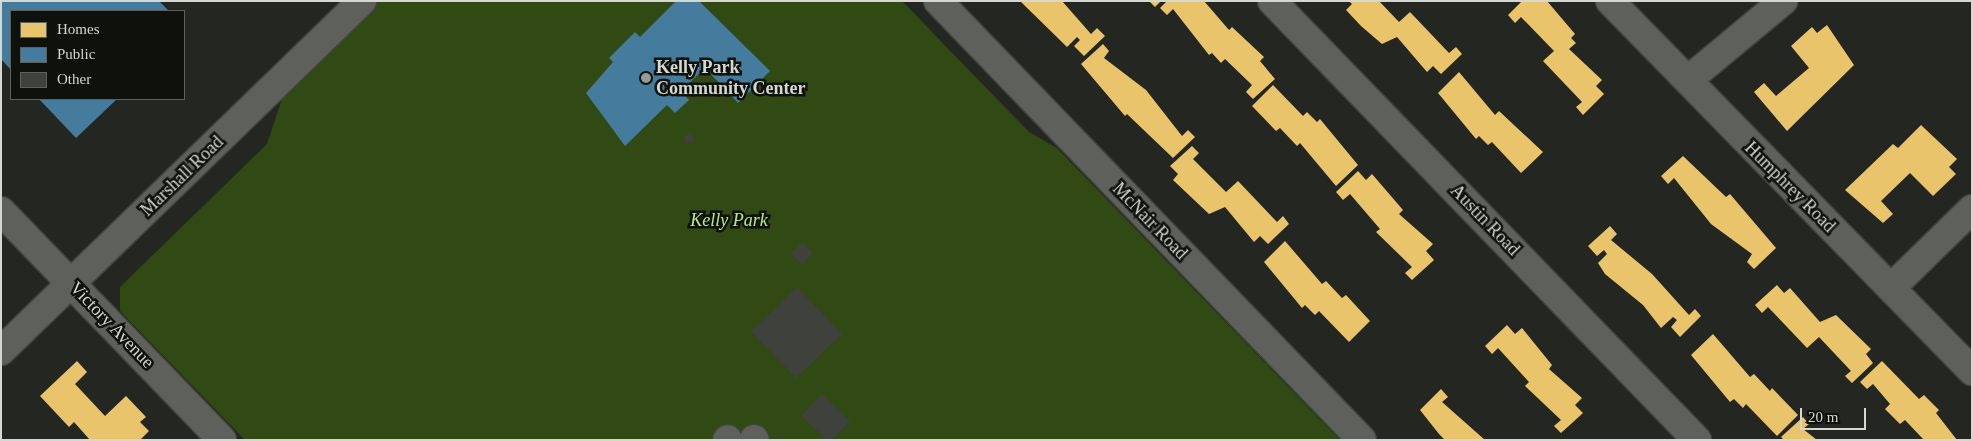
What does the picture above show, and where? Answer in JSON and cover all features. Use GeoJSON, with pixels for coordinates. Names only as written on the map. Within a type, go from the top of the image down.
{"type":"FeatureCollection","features":[{"type":"Feature","properties":{"kind":"street","name":"Marshall Road"},"geometry":{"type":"LineString","coordinates":[[1,351],[362,1]]}},
{"type":"Feature","properties":{"kind":"street","name":"McNair Road"},"geometry":{"type":"LineString","coordinates":[[938,1],[1362,440]]}},
{"type":"Feature","properties":{"kind":"street","name":"Austin Road"},"geometry":{"type":"LineString","coordinates":[[1272,1],[1697,440]]}},
{"type":"Feature","properties":{"kind":"street","name":"Humphrey Road"},"geometry":{"type":"LineString","coordinates":[[1610,1],[1972,371]]}},
{"type":"Feature","properties":{"kind":"street"},"geometry":{"type":"LineString","coordinates":[[1688,80],[1783,1]]}},
{"type":"Feature","properties":{"kind":"street"},"geometry":{"type":"LineString","coordinates":[[1890,288],[1972,209]]}},
{"type":"Feature","properties":{"kind":"street","name":"Victory Avenue"},"geometry":{"type":"LineString","coordinates":[[1,211],[222,440]]}},
{"type":"Feature","properties":{"kind":"green space","name":"Kelly Park"},"geometry":{"type":"Polygon","coordinates":[[[362,1],[902,1],[1029,132],[1057,148],[1340,440],[245,440],[120,311],[120,287],[267,144],[292,69],[362,1]]]}},
{"type":"Feature","properties":{"kind":"building: Homes"},"geometry":{"type":"Polygon","coordinates":[[[1020,1],[1062,1],[1091,34],[1097,28],[1105,36],[1084,56],[1074,46],[1080,40],[1077,37],[1067,47],[1020,1]]]}},
{"type":"Feature","properties":{"kind":"building: Homes"},"geometry":{"type":"Polygon","coordinates":[[[1149,1],[1161,1],[1155,7],[1149,1]]]}},
{"type":"Feature","properties":{"kind":"building: Homes"},"geometry":{"type":"Polygon","coordinates":[[[1167,1],[1204,1],[1229,30],[1232,27],[1264,57],[1260,61],[1275,79],[1253,99],[1246,92],[1252,85],[1225,59],[1221,63],[1212,53],[1209,55],[1173,9],[1167,15],[1160,8],[1167,1]]]}},
{"type":"Feature","properties":{"kind":"building: Homes"},"geometry":{"type":"Polygon","coordinates":[[[1349,1],[1379,1],[1399,22],[1410,12],[1449,53],[1456,47],[1462,54],[1441,74],[1433,66],[1427,72],[1397,37],[1382,44],[1361,26],[1346,10],[1352,4],[1349,1]]]}},
{"type":"Feature","properties":{"kind":"building: Homes"},"geometry":{"type":"Polygon","coordinates":[[[1522,1],[1547,1],[1575,34],[1571,38],[1576,43],[1569,49],[1602,80],[1596,86],[1604,94],[1583,115],[1576,107],[1582,102],[1543,61],[1554,51],[1521,17],[1515,23],[1508,15],[1522,1]]]}},
{"type":"Feature","properties":{"kind":"building: Homes"},"geometry":{"type":"Polygon","coordinates":[[[1827,25],[1854,65],[1787,131],[1754,92],[1764,83],[1776,96],[1809,68],[1791,46],[1812,27],[1817,33],[1827,25]]]}},
{"type":"Feature","properties":{"kind":"building: Homes"},"geometry":{"type":"Polygon","coordinates":[[[1103,44],[1109,51],[1104,58],[1146,90],[1182,136],[1188,130],[1195,137],[1173,158],[1127,114],[1125,116],[1081,64],[1103,44]]]}},
{"type":"Feature","properties":{"kind":"building: Homes"},"geometry":{"type":"Polygon","coordinates":[[[1459,72],[1495,115],[1499,111],[1543,152],[1521,173],[1492,142],[1488,145],[1479,136],[1476,139],[1438,93],[1459,72]]]}},
{"type":"Feature","properties":{"kind":"building: Homes"},"geometry":{"type":"Polygon","coordinates":[[[1273,85],[1303,116],[1307,112],[1317,122],[1320,119],[1358,165],[1336,186],[1300,143],[1297,146],[1280,128],[1276,131],[1252,106],[1273,85]]]}},
{"type":"Feature","properties":{"kind":"building: Homes"},"geometry":{"type":"Polygon","coordinates":[[[1921,125],[1957,159],[1949,167],[1956,174],[1933,196],[1910,173],[1881,201],[1893,214],[1883,223],[1845,190],[1893,144],[1898,148],[1921,125]]]}},
{"type":"Feature","properties":{"kind":"building: Homes"},"geometry":{"type":"Polygon","coordinates":[[[1192,146],[1199,153],[1193,159],[1226,192],[1238,181],[1277,222],[1283,216],[1289,224],[1268,244],[1260,236],[1254,242],[1225,207],[1209,214],[1173,180],[1178,174],[1170,166],[1192,146]]]}},
{"type":"Feature","properties":{"kind":"building: Homes"},"geometry":{"type":"Polygon","coordinates":[[[1683,156],[1726,197],[1730,194],[1776,248],[1754,269],[1747,262],[1752,254],[1711,224],[1674,178],[1668,184],[1661,176],[1683,156]]]}},
{"type":"Feature","properties":{"kind":"building: Homes"},"geometry":{"type":"Polygon","coordinates":[[[1358,171],[1366,180],[1372,174],[1403,210],[1399,214],[1433,244],[1426,251],[1434,260],[1412,280],[1405,273],[1412,267],[1376,232],[1380,229],[1350,194],[1343,200],[1336,192],[1358,171]]]}},
{"type":"Feature","properties":{"kind":"building: Homes"},"geometry":{"type":"Polygon","coordinates":[[[1610,226],[1617,234],[1611,240],[1652,274],[1689,315],[1695,309],[1701,316],[1680,337],[1671,327],[1677,320],[1673,317],[1661,328],[1643,305],[1605,274],[1598,263],[1607,254],[1604,250],[1597,256],[1588,246],[1610,226]]]}},
{"type":"Feature","properties":{"kind":"building: Homes"},"geometry":{"type":"Polygon","coordinates":[[[1285,241],[1322,284],[1326,281],[1342,298],[1346,295],[1370,321],[1349,342],[1319,311],[1315,315],[1305,305],[1302,308],[1264,262],[1285,241]]]}},
{"type":"Feature","properties":{"kind":"building: Homes"},"geometry":{"type":"Polygon","coordinates":[[[1777,285],[1784,293],[1790,288],[1820,322],[1836,315],[1871,349],[1866,354],[1873,363],[1852,383],[1845,376],[1851,371],[1819,337],[1807,348],[1768,307],[1762,313],[1755,305],[1777,285]]]}},
{"type":"Feature","properties":{"kind":"building: Homes"},"geometry":{"type":"Polygon","coordinates":[[[1507,325],[1515,334],[1522,328],[1552,365],[1549,369],[1582,398],[1575,405],[1583,413],[1561,433],[1554,426],[1561,420],[1525,386],[1529,382],[1498,348],[1492,354],[1485,346],[1507,325]]]}},
{"type":"Feature","properties":{"kind":"building: Homes"},"geometry":{"type":"Polygon","coordinates":[[[1713,334],[1750,377],[1754,374],[1770,391],[1772,388],[1798,415],[1777,436],[1746,404],[1743,408],[1734,399],[1730,402],[1691,355],[1713,334]]]}},
{"type":"Feature","properties":{"kind":"building: Homes"},"geometry":{"type":"Polygon","coordinates":[[[77,361],[87,372],[75,384],[105,416],[126,396],[146,417],[140,422],[149,431],[140,440],[90,440],[74,422],[69,427],[40,396],[77,361]]]}},
{"type":"Feature","properties":{"kind":"building: Homes"},"geometry":{"type":"Polygon","coordinates":[[[1882,361],[1919,399],[1924,395],[1939,410],[1936,413],[1957,440],[1924,440],[1905,420],[1900,424],[1885,409],[1890,404],[1873,384],[1867,389],[1860,382],[1882,361]]]}},
{"type":"Feature","properties":{"kind":"building: Homes"},"geometry":{"type":"Polygon","coordinates":[[[1441,389],[1448,397],[1442,402],[1485,440],[1445,440],[1439,434],[1420,410],[1441,389]]]}},
{"type":"Feature","properties":{"kind":"building: Homes"},"geometry":{"type":"Polygon","coordinates":[[[1803,417],[1809,424],[1803,429],[1817,440],[1784,440],[1781,437],[1803,417]]]}},
{"type":"Feature","properties":{"kind":"building: Public"},"geometry":{"type":"Polygon","coordinates":[[[1,1],[159,1],[168,10],[10,10],[10,69],[1,59],[1,1]]]}},
{"type":"Feature","properties":{"kind":"building: Public","name":"Kelly Park Community Center"},"geometry":{"type":"Polygon","coordinates":[[[676,1],[700,2],[770,71],[738,103],[705,68],[681,91],[689,100],[675,113],[667,105],[625,146],[586,93],[613,62],[609,58],[635,32],[640,37],[676,1]]]}},
{"type":"Feature","properties":{"kind":"building: Public"},"geometry":{"type":"Polygon","coordinates":[[[40,100],[116,100],[76,138],[40,100]]]}},
{"type":"Feature","properties":{"kind":"building: Other"},"geometry":{"type":"Polygon","coordinates":[[[691,133],[695,141],[687,144],[684,137],[691,133]]]}},
{"type":"Feature","properties":{"kind":"building: Other"},"geometry":{"type":"Polygon","coordinates":[[[802,242],[813,253],[802,265],[791,253],[802,242]]]}},
{"type":"Feature","properties":{"kind":"building: Other"},"geometry":{"type":"Polygon","coordinates":[[[797,287],[842,334],[796,378],[751,331],[797,287]]]}},
{"type":"Feature","properties":{"kind":"building: Other"},"geometry":{"type":"Polygon","coordinates":[[[822,394],[850,421],[832,440],[826,440],[801,416],[822,394]]]}},
{"type":"Feature","properties":{"kind":"place","name":"Kelly Park Community Center"},"geometry":{"type":"Point","coordinates":[646,78]}}]}
